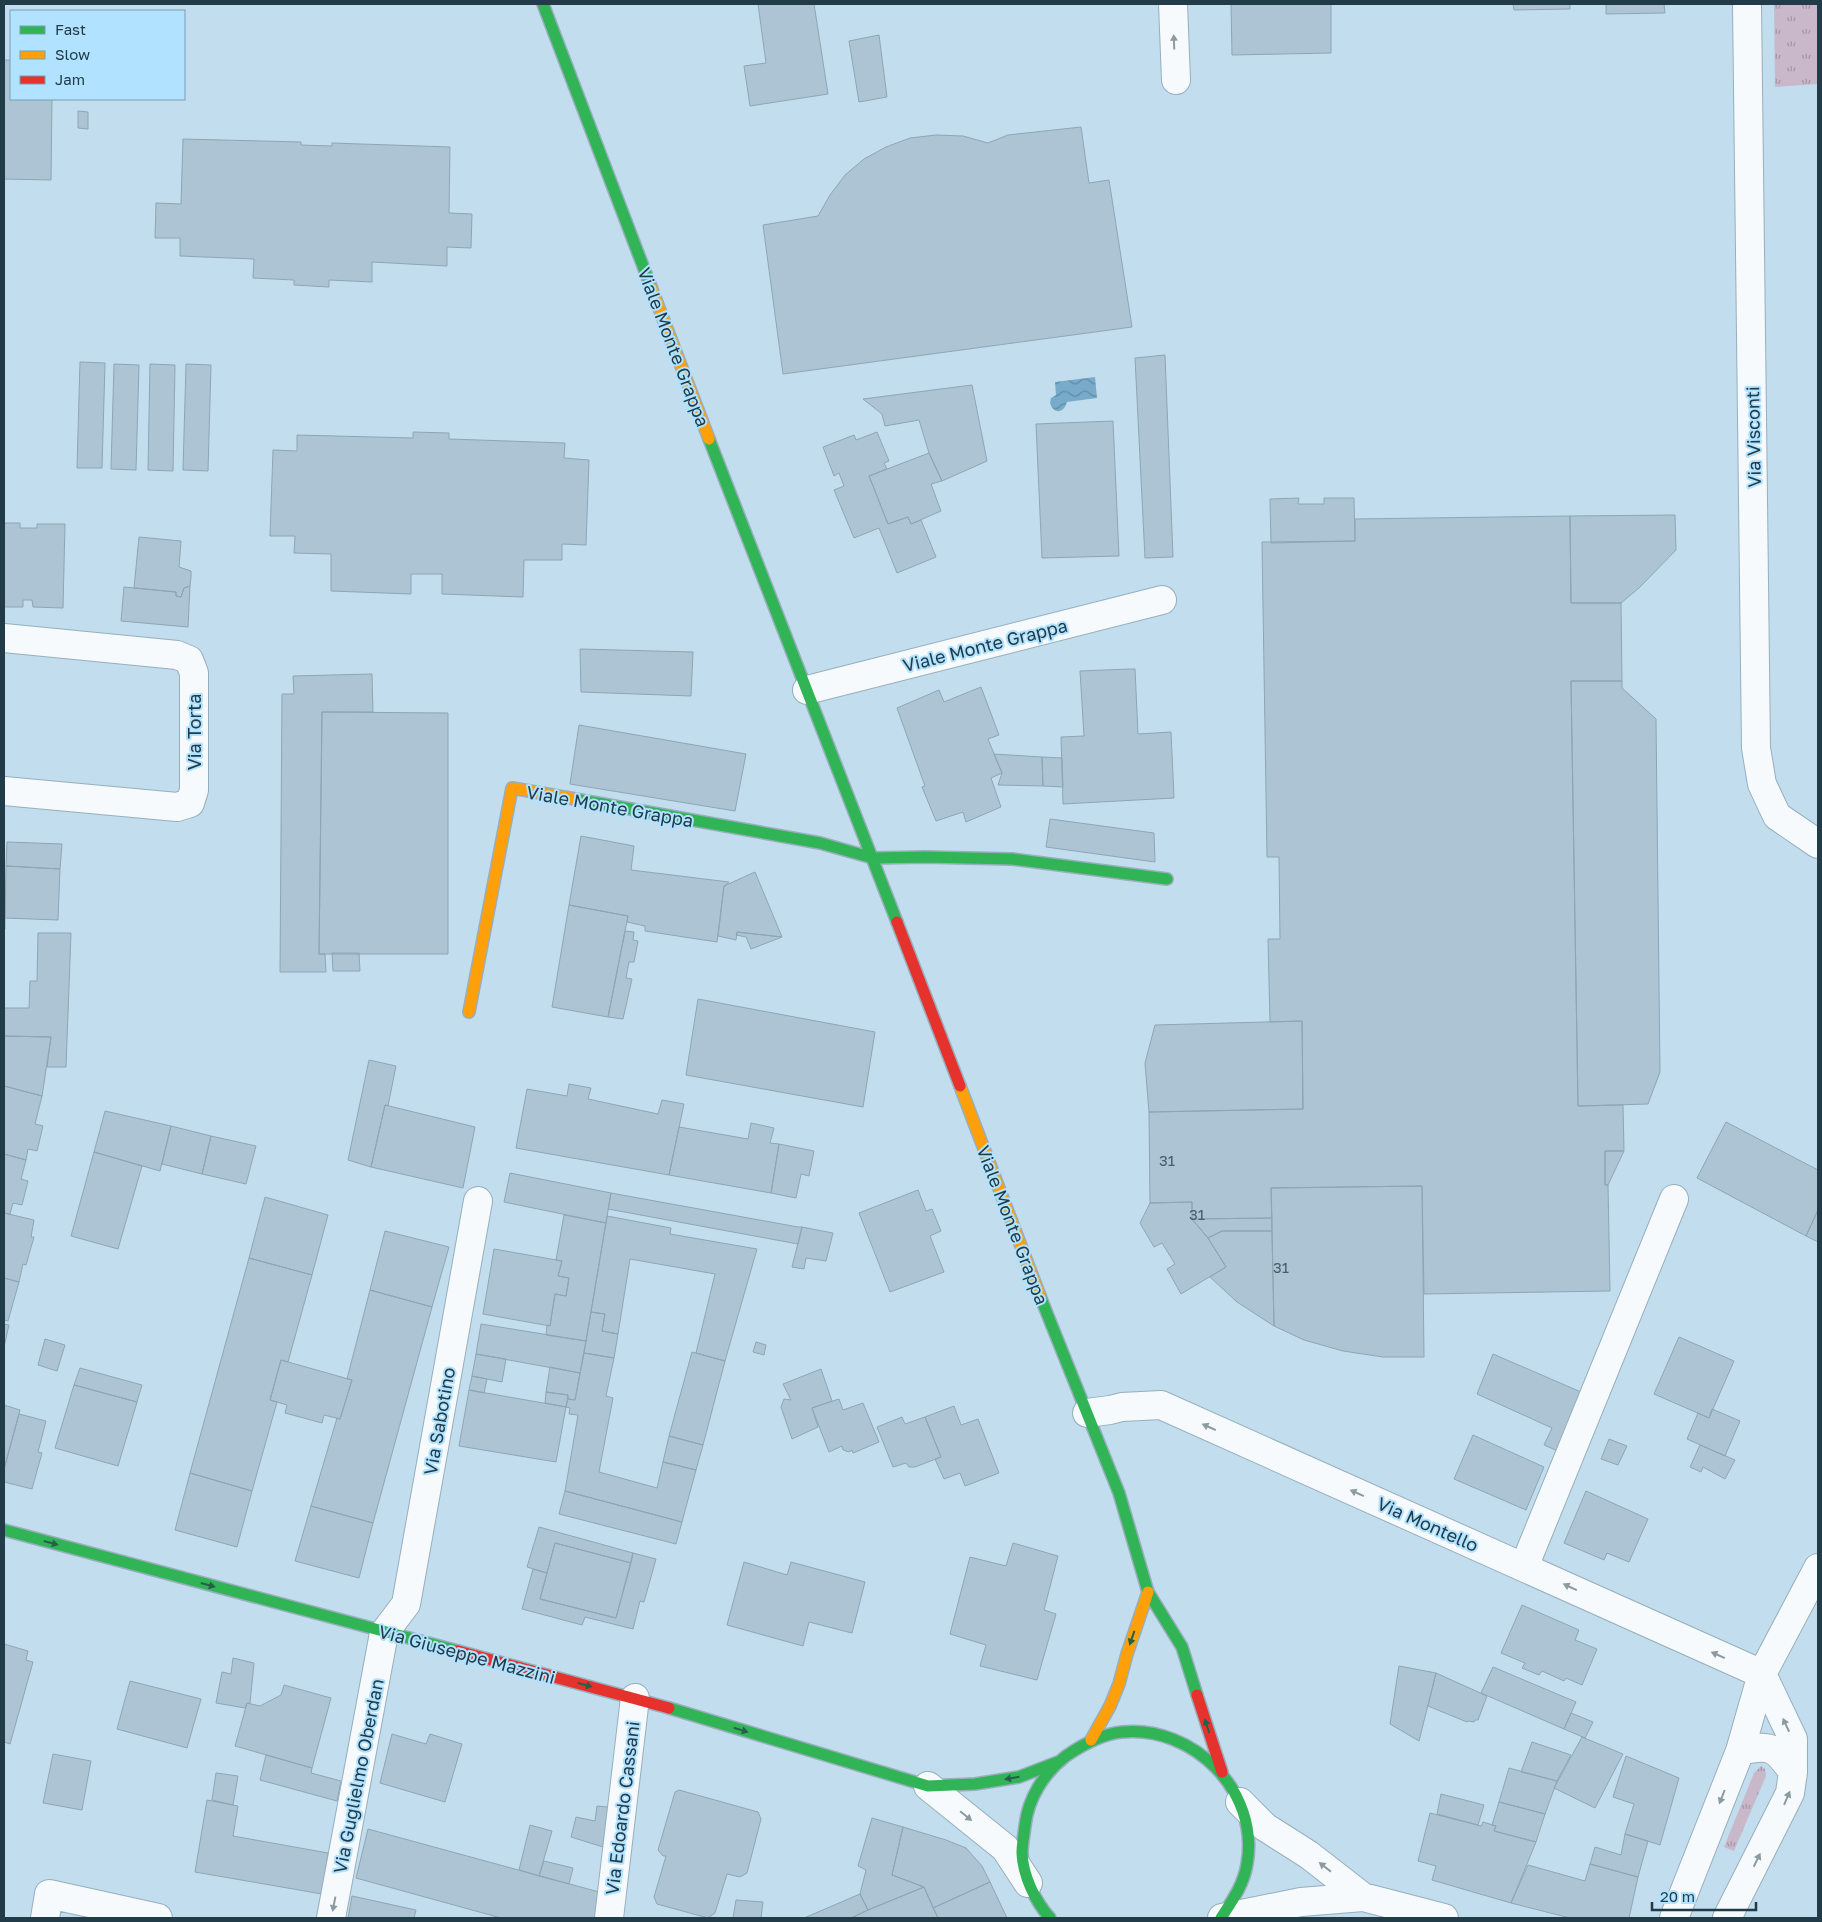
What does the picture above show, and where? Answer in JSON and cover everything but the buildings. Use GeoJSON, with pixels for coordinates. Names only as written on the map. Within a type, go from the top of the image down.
{"type":"FeatureCollection","features":[{"type":"Feature","properties":{"kind":"main road","name":"Viale Monte Grappa"},"geometry":{"type":"LineString","coordinates":[[543,4],[873,858],[1015,1233],[1119,1493],[1148,1592],[1182,1647],[1222,1772]]}},
{"type":"Feature","properties":{"kind":"main road","name":"Viale Monte Grappa"},"geometry":{"type":"LineString","coordinates":[[469,1012],[512,788],[820,843],[873,858]]}},
{"type":"Feature","properties":{"kind":"main road"},"geometry":{"type":"LineString","coordinates":[[873,858],[1012,859],[1167,879]]}},
{"type":"Feature","properties":{"kind":"main road","name":"Via Giuseppe Mazzini"},"geometry":{"type":"LineString","coordinates":[[4,1530],[384,1633],[635,1698],[928,1786],[975,1784],[1019,1777],[1058,1762]]}},
{"type":"Feature","properties":{"kind":"main road"},"geometry":{"type":"LineString","coordinates":[[1091,1740],[1110,1706],[1119,1684],[1148,1592]]}},
{"type":"Feature","properties":{"kind":"main road"},"geometry":{"type":"LineString","coordinates":[[1048,1917],[1030,1887],[1022,1854],[1025,1817],[1039,1785],[1058,1762],[1091,1740],[1123,1732],[1161,1734],[1190,1746],[1222,1772],[1240,1802],[1247,1828],[1248,1858],[1238,1893],[1221,1918]]}},
{"type":"Feature","properties":{"kind":"street"},"geometry":{"type":"LineString","coordinates":[[1173,4],[1176,80]]}},
{"type":"Feature","properties":{"kind":"street","name":"Via Visconti"},"geometry":{"type":"LineString","coordinates":[[1747,4],[1756,748],[1762,784],[1777,816],[1818,844]]}},
{"type":"Feature","properties":{"kind":"street","name":"Viale Monte Grappa"},"geometry":{"type":"LineString","coordinates":[[807,690],[1162,600]]}},
{"type":"Feature","properties":{"kind":"street","name":"Via Torta"},"geometry":{"type":"LineString","coordinates":[[4,638],[177,656],[189,660],[194,673],[194,790],[190,803],[177,807],[4,791]]}},
{"type":"Feature","properties":{"kind":"street"},"geometry":{"type":"LineString","coordinates":[[1524,1567],[1674,1200]]}},
{"type":"Feature","properties":{"kind":"street","name":"Via Sabotino"},"geometry":{"type":"LineString","coordinates":[[384,1633],[406,1604],[478,1201]]}},
{"type":"Feature","properties":{"kind":"street","name":"Via Montello"},"geometry":{"type":"LineString","coordinates":[[1087,1413],[1122,1407],[1161,1405],[1762,1674]]}},
{"type":"Feature","properties":{"kind":"street"},"geometry":{"type":"LineString","coordinates":[[1674,1918],[1740,1751],[1762,1674],[1818,1568]]}},
{"type":"Feature","properties":{"kind":"street","name":"Via Guglielmo Oberdan"},"geometry":{"type":"LineString","coordinates":[[331,1918],[384,1633]]}},
{"type":"Feature","properties":{"kind":"street"},"geometry":{"type":"LineString","coordinates":[[1727,1918],[1790,1793],[1793,1772],[1793,1739],[1762,1674]]}},
{"type":"Feature","properties":{"kind":"street","name":"Via Edoardo Cassani"},"geometry":{"type":"LineString","coordinates":[[609,1918],[635,1698]]}},
{"type":"Feature","properties":{"kind":"street"},"geometry":{"type":"LineString","coordinates":[[1740,1751],[1761,1746],[1780,1753],[1793,1772]]}},
{"type":"Feature","properties":{"kind":"street","name":"Via Giuseppe Mazzini"},"geometry":{"type":"LineString","coordinates":[[928,1786],[1005,1848],[1030,1887]]}},
{"type":"Feature","properties":{"kind":"street"},"geometry":{"type":"LineString","coordinates":[[1240,1802],[1265,1827],[1309,1855],[1363,1897]]}},
{"type":"Feature","properties":{"kind":"street"},"geometry":{"type":"LineString","coordinates":[[45,1918],[49,1894],[158,1918]]}},
{"type":"Feature","properties":{"kind":"street"},"geometry":{"type":"LineString","coordinates":[[1221,1918],[1301,1902],[1363,1897],[1444,1918]]}},
{"type":"Feature","properties":{"kind":"green space"},"geometry":{"type":"Polygon","coordinates":[[[1774,4],[1818,4],[1818,84],[1775,87],[1774,4]]]}},
{"type":"Feature","properties":{"kind":"green space"},"geometry":{"type":"Polygon","coordinates":[[[1761,1766],[1765,1769],[1766,1776],[1734,1851],[1724,1847],[1754,1773],[1761,1766]]]}},
{"type":"Feature","properties":{"kind":"water"},"geometry":{"type":"Polygon","coordinates":[[[1095,377],[1097,398],[1067,402],[1066,406],[1059,411],[1052,407],[1050,403],[1051,398],[1056,395],[1055,382],[1095,377]]]}},
{"type":"Feature","properties":{"kind":"traffic: fast"},"geometry":{"type":"LineString","coordinates":[[543,4],[651,287]]}},
{"type":"Feature","properties":{"kind":"traffic: fast"},"geometry":{"type":"LineString","coordinates":[[709,439],[897,922]]}},
{"type":"Feature","properties":{"kind":"traffic: fast"},"geometry":{"type":"LineString","coordinates":[[575,799],[820,843],[873,858],[1012,859],[1167,879]]}},
{"type":"Feature","properties":{"kind":"traffic: fast"},"geometry":{"type":"LineString","coordinates":[[1040,1296],[1119,1493],[1148,1592],[1182,1647],[1197,1695]]}},
{"type":"Feature","properties":{"kind":"traffic: fast"},"geometry":{"type":"LineString","coordinates":[[4,1530],[458,1651]]}},
{"type":"Feature","properties":{"kind":"traffic: fast"},"geometry":{"type":"LineString","coordinates":[[669,1708],[928,1786],[975,1784],[1019,1777],[1058,1762]]}},
{"type":"Feature","properties":{"kind":"traffic: fast"},"geometry":{"type":"LineString","coordinates":[[1050,1918],[1039,1904],[1031,1888],[1023,1862],[1022,1853],[1027,1816],[1033,1796],[1044,1778],[1066,1756],[1093,1741],[1107,1735],[1122,1732],[1148,1733],[1173,1739],[1196,1751],[1216,1768],[1232,1788],[1243,1812],[1248,1837],[1247,1864],[1240,1885],[1221,1918]]}},
{"type":"Feature","properties":{"kind":"traffic: slow"},"geometry":{"type":"LineString","coordinates":[[651,287],[709,439]]}},
{"type":"Feature","properties":{"kind":"traffic: slow"},"geometry":{"type":"LineString","coordinates":[[469,1012],[512,788],[575,799]]}},
{"type":"Feature","properties":{"kind":"traffic: slow"},"geometry":{"type":"LineString","coordinates":[[960,1086],[1040,1296]]}},
{"type":"Feature","properties":{"kind":"traffic: slow"},"geometry":{"type":"LineString","coordinates":[[1091,1740],[1110,1706],[1119,1684],[1148,1592]]}},
{"type":"Feature","properties":{"kind":"traffic: jam"},"geometry":{"type":"LineString","coordinates":[[897,922],[960,1086]]}},
{"type":"Feature","properties":{"kind":"traffic: jam"},"geometry":{"type":"LineString","coordinates":[[458,1651],[669,1708]]}},
{"type":"Feature","properties":{"kind":"traffic: jam"},"geometry":{"type":"LineString","coordinates":[[1197,1695],[1222,1772]]}}]}
